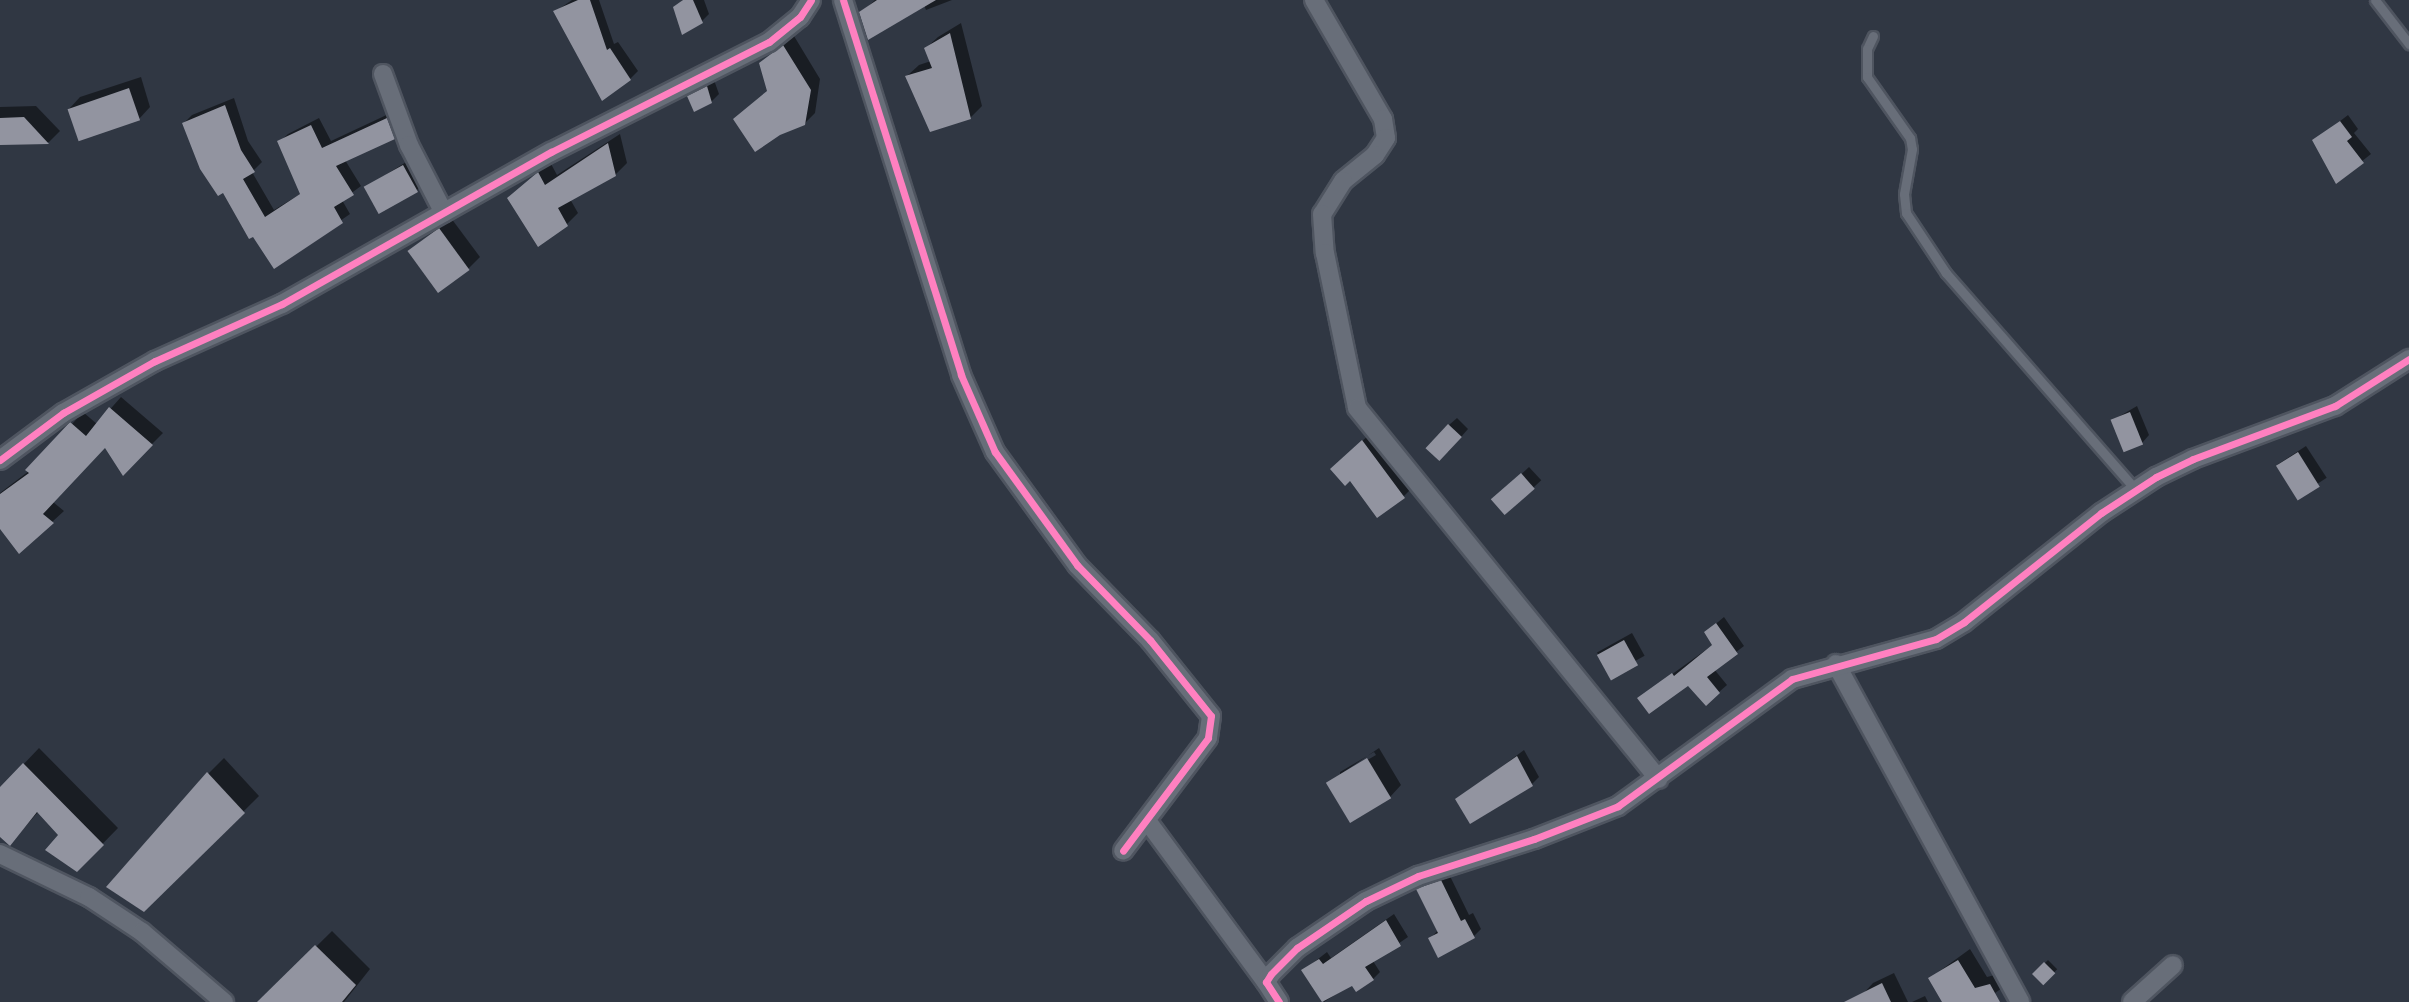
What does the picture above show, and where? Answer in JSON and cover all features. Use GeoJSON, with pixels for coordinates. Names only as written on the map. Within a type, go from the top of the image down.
{"type":"FeatureCollection","features":[{"type":"Feature","properties":{"kind":"street"},"geometry":{"type":"LineString","coordinates":[[843,0],[870,73],[908,212],[961,374],[995,452],[1077,565],[1150,640],[1211,716],[1208,738],[1148,822],[1123,851]]}},
{"type":"Feature","properties":{"kind":"street"},"geometry":{"type":"LineString","coordinates":[[1314,0],[1383,119],[1387,138],[1375,155],[1336,189],[1322,214],[1325,253],[1357,408],[1658,779]]}},
{"type":"Feature","properties":{"kind":"street"},"geometry":{"type":"LineString","coordinates":[[0,460],[63,413],[155,360],[282,304],[551,152],[769,42],[815,1]]}},
{"type":"Feature","properties":{"kind":"street"},"geometry":{"type":"LineString","coordinates":[[383,74],[409,145],[444,213]]}},
{"type":"Feature","properties":{"kind":"street"},"geometry":{"type":"LineString","coordinates":[[1266,982],[1297,948],[1366,901],[1418,876],[1534,839],[1618,806],[1792,679],[1836,664],[1936,639],[1964,622],[2136,490],[2193,459],[2334,406],[2409,359]]}},
{"type":"Feature","properties":{"kind":"street"},"geometry":{"type":"LineString","coordinates":[[1836,664],[2020,1002]]}},
{"type":"Feature","properties":{"kind":"street"},"geometry":{"type":"LineString","coordinates":[[1148,822],[1279,1002]]}},
{"type":"Feature","properties":{"kind":"street"},"geometry":{"type":"LineString","coordinates":[[0,854],[89,897],[142,932],[224,1002]]}},
{"type":"Feature","properties":{"kind":"street"},"geometry":{"type":"LineString","coordinates":[[2132,1002],[2173,965]]}},
{"type":"Feature","properties":{"kind":"lane"},"geometry":{"type":"LineString","coordinates":[[2375,0],[2408,40]]}},
{"type":"Feature","properties":{"kind":"lane"},"geometry":{"type":"LineString","coordinates":[[1873,36],[1867,48],[1867,77],[1910,138],[1906,213],[1946,273],[2136,490]]}},
{"type":"Feature","properties":{"kind":"building"},"geometry":{"type":"Polygon","coordinates":[[[578,0],[590,0],[607,50],[610,48],[631,80],[602,101],[553,11],[578,0]]]}},
{"type":"Feature","properties":{"kind":"building"},"geometry":{"type":"Polygon","coordinates":[[[683,0],[693,0],[703,23],[682,35],[673,7],[683,0]]]}},
{"type":"Feature","properties":{"kind":"building"},"geometry":{"type":"Polygon","coordinates":[[[877,0],[936,0],[868,40],[859,12],[877,0]]]}},
{"type":"Feature","properties":{"kind":"building"},"geometry":{"type":"Polygon","coordinates":[[[950,33],[971,119],[930,132],[905,76],[932,68],[924,48],[950,33]]]}},
{"type":"Feature","properties":{"kind":"building"},"geometry":{"type":"Polygon","coordinates":[[[783,45],[811,90],[805,125],[780,135],[755,152],[733,119],[767,91],[759,63],[783,45]]]}},
{"type":"Feature","properties":{"kind":"building"},"geometry":{"type":"Polygon","coordinates":[[[707,86],[712,103],[694,112],[687,96],[707,86]]]}},
{"type":"Feature","properties":{"kind":"building"},"geometry":{"type":"Polygon","coordinates":[[[129,88],[140,120],[79,141],[68,109],[129,88]]]}},
{"type":"Feature","properties":{"kind":"building"},"geometry":{"type":"Polygon","coordinates":[[[225,105],[241,150],[255,172],[243,179],[265,217],[300,194],[277,141],[311,125],[322,148],[387,118],[395,139],[336,166],[354,195],[334,207],[343,223],[274,269],[253,237],[249,239],[223,193],[218,196],[200,169],[182,123],[225,105]]]}},
{"type":"Feature","properties":{"kind":"building"},"geometry":{"type":"Polygon","coordinates":[[[24,117],[49,144],[0,145],[0,118],[24,117]]]}},
{"type":"Feature","properties":{"kind":"building"},"geometry":{"type":"Polygon","coordinates":[[[2340,121],[2352,137],[2347,141],[2364,163],[2336,184],[2312,140],[2340,121]]]}},
{"type":"Feature","properties":{"kind":"building"},"geometry":{"type":"Polygon","coordinates":[[[608,143],[616,176],[558,208],[568,226],[538,247],[507,198],[538,172],[545,185],[608,143]]]}},
{"type":"Feature","properties":{"kind":"building"},"geometry":{"type":"Polygon","coordinates":[[[403,165],[418,192],[379,214],[364,187],[403,165]]]}},
{"type":"Feature","properties":{"kind":"building"},"geometry":{"type":"Polygon","coordinates":[[[439,228],[470,270],[438,293],[407,251],[439,228]]]}},
{"type":"Feature","properties":{"kind":"building"},"geometry":{"type":"Polygon","coordinates":[[[109,407],[153,445],[123,476],[105,448],[43,514],[54,523],[19,554],[0,529],[0,494],[29,473],[25,470],[70,422],[86,436],[109,407]]]}},
{"type":"Feature","properties":{"kind":"building"},"geometry":{"type":"Polygon","coordinates":[[[2130,412],[2143,444],[2124,452],[2111,420],[2130,412]]]}},
{"type":"Feature","properties":{"kind":"building"},"geometry":{"type":"Polygon","coordinates":[[[1448,424],[1462,437],[1439,461],[1425,448],[1448,424]]]}},
{"type":"Feature","properties":{"kind":"building"},"geometry":{"type":"Polygon","coordinates":[[[1362,440],[1405,498],[1377,518],[1350,481],[1345,486],[1330,469],[1362,440]]]}},
{"type":"Feature","properties":{"kind":"building"},"geometry":{"type":"Polygon","coordinates":[[[2298,452],[2320,487],[2298,501],[2276,466],[2298,452]]]}},
{"type":"Feature","properties":{"kind":"building"},"geometry":{"type":"Polygon","coordinates":[[[1521,473],[1535,489],[1505,515],[1491,499],[1521,473]]]}},
{"type":"Feature","properties":{"kind":"building"},"geometry":{"type":"Polygon","coordinates":[[[1716,623],[1738,654],[1707,677],[1720,693],[1706,706],[1688,686],[1649,714],[1637,698],[1672,673],[1674,676],[1712,645],[1704,632],[1716,623]]]}},
{"type":"Feature","properties":{"kind":"building"},"geometry":{"type":"Polygon","coordinates":[[[1624,640],[1638,665],[1611,680],[1597,655],[1624,640]]]}},
{"type":"Feature","properties":{"kind":"building"},"geometry":{"type":"Polygon","coordinates":[[[1517,756],[1533,786],[1470,824],[1455,799],[1517,756]]]}},
{"type":"Feature","properties":{"kind":"building"},"geometry":{"type":"Polygon","coordinates":[[[1367,758],[1391,798],[1350,823],[1326,783],[1367,758]]]}},
{"type":"Feature","properties":{"kind":"building"},"geometry":{"type":"Polygon","coordinates":[[[23,763],[104,845],[77,872],[45,850],[58,835],[37,812],[10,846],[0,837],[0,787],[23,763]]]}},
{"type":"Feature","properties":{"kind":"building"},"geometry":{"type":"Polygon","coordinates":[[[207,772],[245,813],[144,912],[106,887],[207,772]]]}},
{"type":"Feature","properties":{"kind":"building"},"geometry":{"type":"Polygon","coordinates":[[[1441,880],[1461,921],[1465,919],[1475,938],[1438,958],[1428,938],[1438,933],[1416,889],[1441,880]]]}},
{"type":"Feature","properties":{"kind":"building"},"geometry":{"type":"Polygon","coordinates":[[[1386,920],[1401,946],[1365,967],[1374,980],[1356,992],[1352,986],[1322,1002],[1301,970],[1319,959],[1323,964],[1386,920]]]}},
{"type":"Feature","properties":{"kind":"building"},"geometry":{"type":"Polygon","coordinates":[[[315,945],[356,985],[342,1002],[257,1002],[315,945]]]}},
{"type":"Feature","properties":{"kind":"building"},"geometry":{"type":"Polygon","coordinates":[[[1958,960],[1975,988],[1990,984],[2000,1002],[1942,1002],[1928,978],[1958,960]]]}},
{"type":"Feature","properties":{"kind":"building"},"geometry":{"type":"Polygon","coordinates":[[[2044,962],[2055,973],[2043,985],[2032,974],[2044,962]]]}},
{"type":"Feature","properties":{"kind":"building"},"geometry":{"type":"Polygon","coordinates":[[[1882,983],[1891,1002],[1844,1002],[1882,983]]]}},
{"type":"Feature","properties":{"kind":"cycle path"},"geometry":{"type":"LineString","coordinates":[[0,460],[63,413],[155,361],[282,304],[551,152],[769,42],[800,17],[811,0]]}},
{"type":"Feature","properties":{"kind":"cycle path"},"geometry":{"type":"LineString","coordinates":[[843,0],[961,375],[995,452],[1077,565],[1150,640],[1211,716],[1208,738],[1123,851]]}},
{"type":"Feature","properties":{"kind":"cycle path"},"geometry":{"type":"LineString","coordinates":[[1279,1002],[1266,982],[1271,974],[1297,948],[1366,901],[1418,876],[1534,839],[1618,806],[1792,679],[1936,639],[1964,622],[2101,513],[2156,477],[2193,459],[2335,406],[2409,359]]}}]}
